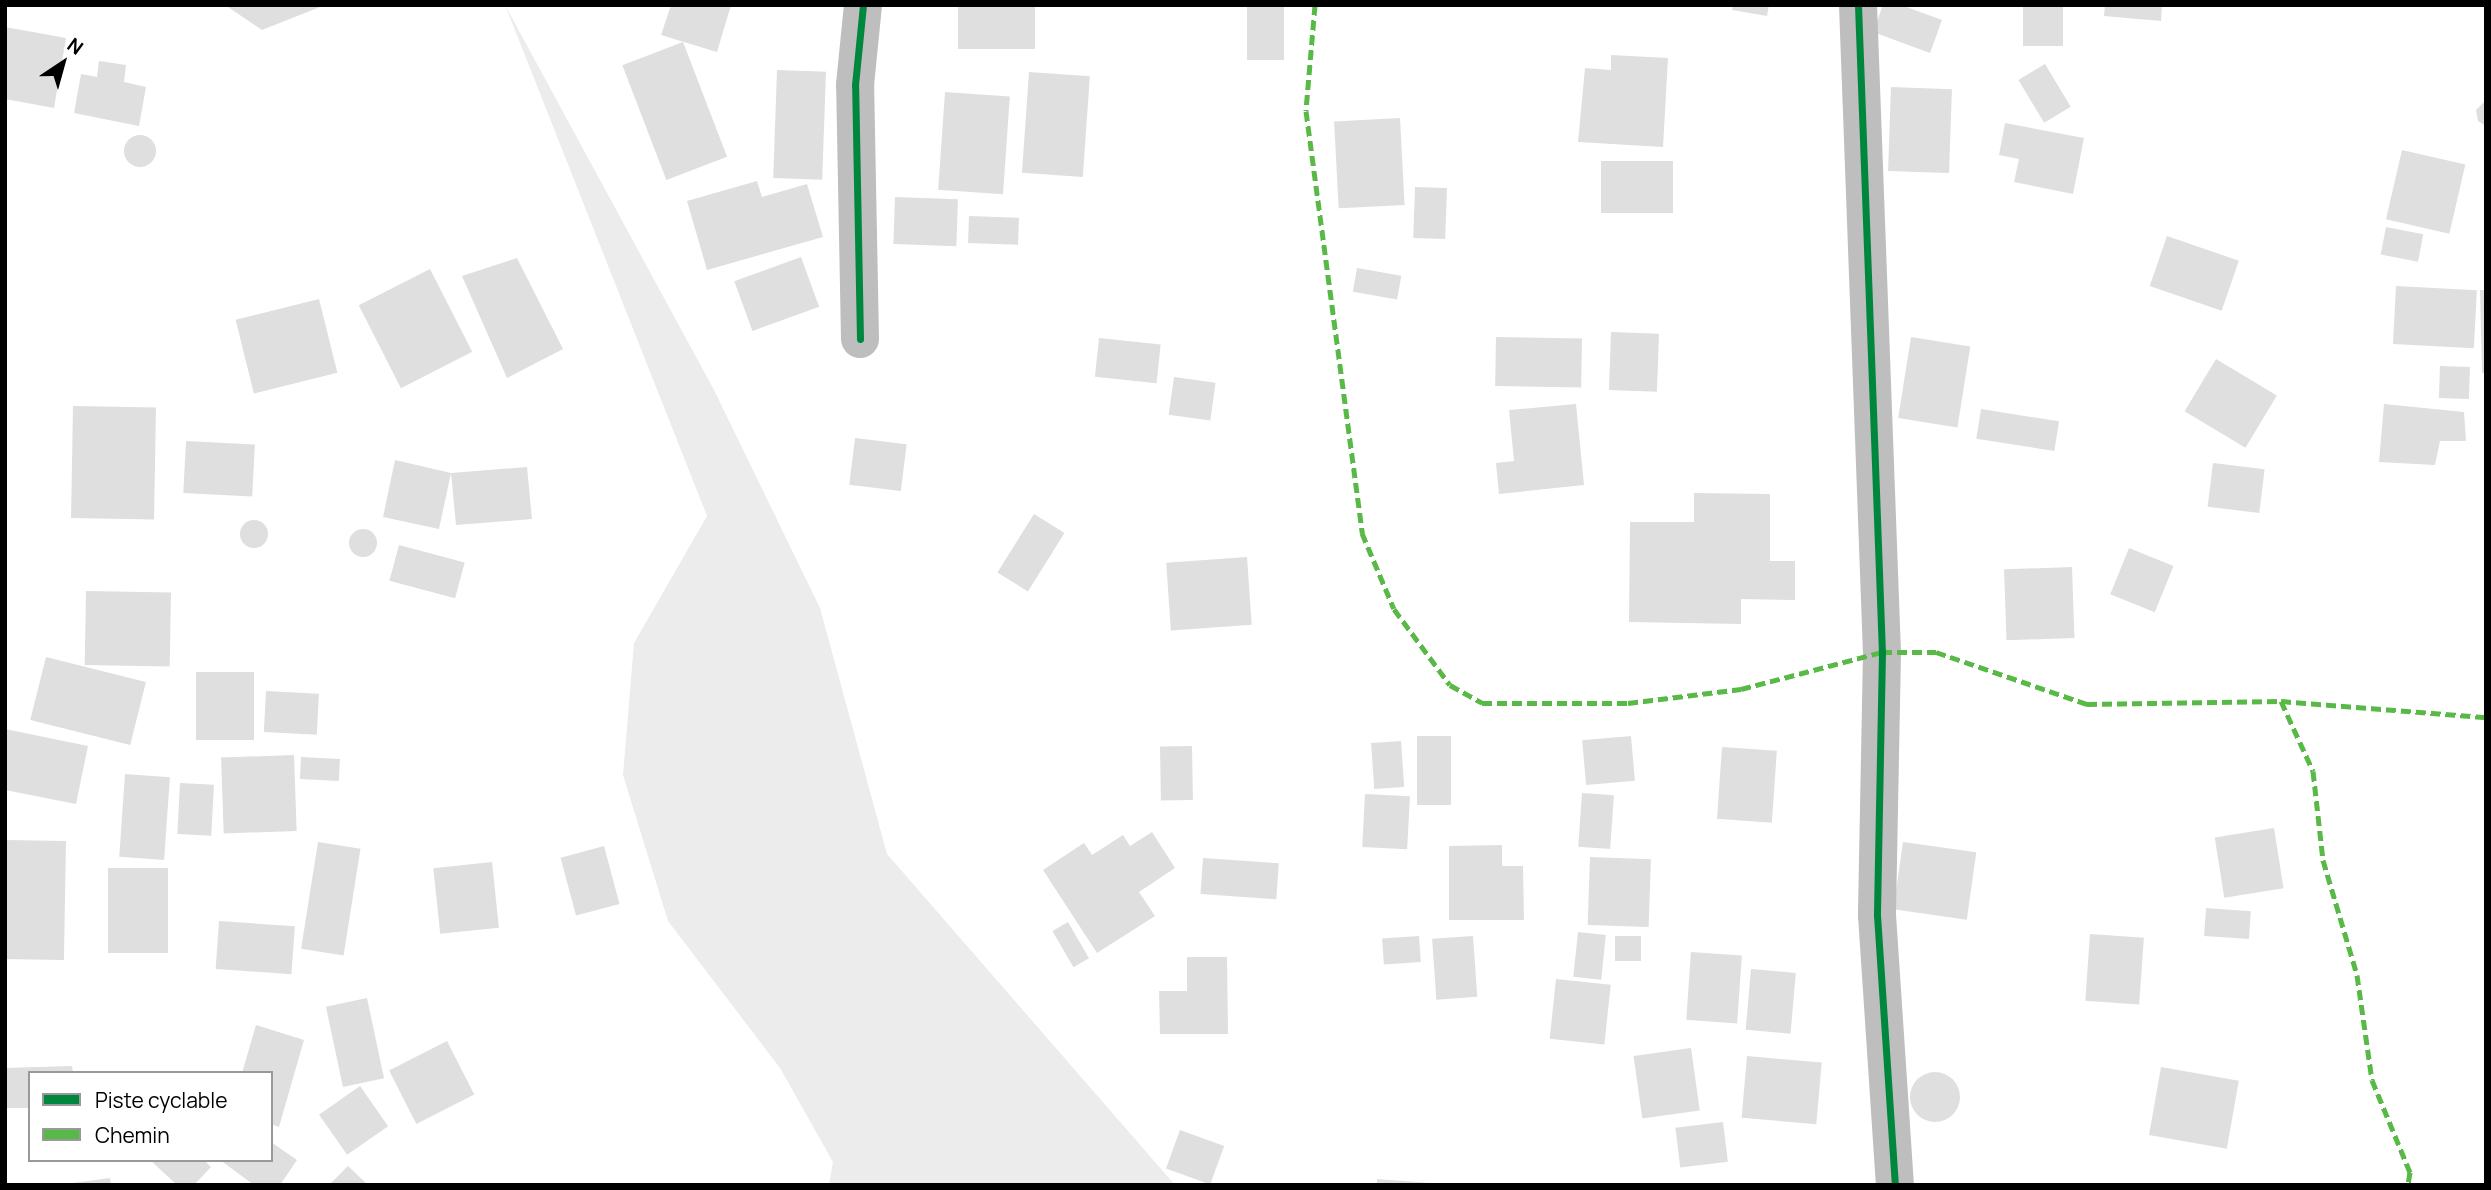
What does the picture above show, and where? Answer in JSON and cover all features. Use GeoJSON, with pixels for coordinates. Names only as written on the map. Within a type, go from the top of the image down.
{"type":"FeatureCollection","features":[{"type":"Feature","properties":{"kind":"street"},"geometry":{"type":"LineString","coordinates":[[860,339],[855,85],[863,5]]}},
{"type":"Feature","properties":{"kind":"street"},"geometry":{"type":"LineString","coordinates":[[1858,5],[1882,652],[1877,915],[1895,1185]]}},
{"type":"Feature","properties":{"kind":"shaded area"},"geometry":{"type":"Polygon","coordinates":[[[505,5],[714,390],[820,608],[887,854],[1175,1185],[829,1185],[833,1162],[780,1068],[668,921],[623,775],[634,643],[707,516],[505,5]]]}},
{"type":"Feature","properties":{"kind":"building"},"geometry":{"type":"Polygon","coordinates":[[[225,5],[325,5],[262,30],[225,5]]]}},
{"type":"Feature","properties":{"kind":"building"},"geometry":{"type":"Polygon","coordinates":[[[671,5],[731,5],[717,52],[661,35],[671,5]]]}},
{"type":"Feature","properties":{"kind":"building"},"geometry":{"type":"Polygon","coordinates":[[[958,5],[1035,5],[1035,49],[958,49],[958,5]]]}},
{"type":"Feature","properties":{"kind":"building"},"geometry":{"type":"Polygon","coordinates":[[[1247,5],[1284,5],[1284,60],[1247,60],[1247,5]]]}},
{"type":"Feature","properties":{"kind":"building"},"geometry":{"type":"Polygon","coordinates":[[[1733,5],[1769,5],[1767,16],[1732,10],[1733,5]]]}},
{"type":"Feature","properties":{"kind":"building"},"geometry":{"type":"Polygon","coordinates":[[[1883,5],[1901,5],[1942,20],[1930,53],[1873,32],[1883,5]]]}},
{"type":"Feature","properties":{"kind":"building"},"geometry":{"type":"Polygon","coordinates":[[[2023,5],[2063,5],[2063,46],[2023,46],[2023,5]]]}},
{"type":"Feature","properties":{"kind":"building"},"geometry":{"type":"Polygon","coordinates":[[[2105,5],[2162,5],[2161,21],[2104,16],[2105,5]]]}},
{"type":"Feature","properties":{"kind":"building"},"geometry":{"type":"Polygon","coordinates":[[[5,27],[66,38],[54,108],[5,99],[5,27]]]}},
{"type":"Feature","properties":{"kind":"building"},"geometry":{"type":"Polygon","coordinates":[[[683,42],[727,157],[666,180],[622,65],[683,42]]]}},
{"type":"Feature","properties":{"kind":"building"},"geometry":{"type":"Polygon","coordinates":[[[1611,55],[1668,58],[1663,147],[1578,142],[1585,68],[1611,70],[1611,55]]]}},
{"type":"Feature","properties":{"kind":"building"},"geometry":{"type":"Polygon","coordinates":[[[99,61],[126,65],[124,82],[146,87],[139,126],[74,113],[81,74],[97,77],[99,61]]]}},
{"type":"Feature","properties":{"kind":"building"},"geometry":{"type":"Polygon","coordinates":[[[2045,64],[2071,107],[2044,123],[2018,80],[2045,64]]]}},
{"type":"Feature","properties":{"kind":"building"},"geometry":{"type":"Polygon","coordinates":[[[777,70],[826,72],[822,180],[773,178],[777,70]]]}},
{"type":"Feature","properties":{"kind":"building"},"geometry":{"type":"Polygon","coordinates":[[[1029,72],[1090,76],[1083,177],[1022,173],[1029,72]]]}},
{"type":"Feature","properties":{"kind":"building"},"geometry":{"type":"Polygon","coordinates":[[[1891,87],[1952,89],[1949,173],[1888,171],[1891,87]]]}},
{"type":"Feature","properties":{"kind":"building"},"geometry":{"type":"Polygon","coordinates":[[[945,92],[1010,97],[1003,194],[938,190],[945,92]]]}},
{"type":"Feature","properties":{"kind":"building"},"geometry":{"type":"Polygon","coordinates":[[[2486,100],[2486,126],[2478,121],[2476,110],[2486,100]]]}},
{"type":"Feature","properties":{"kind":"building"},"geometry":{"type":"Polygon","coordinates":[[[1400,118],[1405,205],[1339,208],[1334,121],[1400,118]]]}},
{"type":"Feature","properties":{"kind":"building"},"geometry":{"type":"Polygon","coordinates":[[[2005,123],[2084,138],[2073,194],[2014,182],[2019,159],[1999,155],[2005,123]]]}},
{"type":"Feature","properties":{"kind":"building"},"geometry":{"type":"Polygon","coordinates":[[[140,135],[151,140],[156,151],[151,162],[140,167],[129,162],[124,151],[129,140],[140,135]]]}},
{"type":"Feature","properties":{"kind":"building"},"geometry":{"type":"Polygon","coordinates":[[[2402,150],[2465,165],[2449,234],[2386,219],[2402,150]]]}},
{"type":"Feature","properties":{"kind":"building"},"geometry":{"type":"Polygon","coordinates":[[[1601,161],[1673,161],[1673,213],[1601,213],[1601,161]]]}},
{"type":"Feature","properties":{"kind":"building"},"geometry":{"type":"Polygon","coordinates":[[[757,181],[762,197],[807,184],[823,237],[707,270],[687,201],[757,181]]]}},
{"type":"Feature","properties":{"kind":"building"},"geometry":{"type":"Polygon","coordinates":[[[1415,187],[1447,188],[1445,239],[1413,238],[1415,187]]]}},
{"type":"Feature","properties":{"kind":"building"},"geometry":{"type":"Polygon","coordinates":[[[895,197],[958,199],[956,246],[893,244],[895,197]]]}},
{"type":"Feature","properties":{"kind":"building"},"geometry":{"type":"Polygon","coordinates":[[[969,216],[1019,218],[1018,245],[968,243],[969,216]]]}},
{"type":"Feature","properties":{"kind":"building"},"geometry":{"type":"Polygon","coordinates":[[[2386,227],[2423,234],[2418,262],[2381,254],[2386,227]]]}},
{"type":"Feature","properties":{"kind":"building"},"geometry":{"type":"Polygon","coordinates":[[[2167,236],[2239,261],[2222,311],[2150,286],[2167,236]]]}},
{"type":"Feature","properties":{"kind":"building"},"geometry":{"type":"Polygon","coordinates":[[[801,257],[819,307],[752,331],[734,281],[801,257]]]}},
{"type":"Feature","properties":{"kind":"building"},"geometry":{"type":"Polygon","coordinates":[[[517,258],[563,349],[507,378],[462,276],[517,258]]]}},
{"type":"Feature","properties":{"kind":"building"},"geometry":{"type":"Polygon","coordinates":[[[1357,268],[1401,276],[1397,299],[1353,292],[1357,268]]]}},
{"type":"Feature","properties":{"kind":"building"},"geometry":{"type":"Polygon","coordinates":[[[430,269],[472,352],[401,388],[359,305],[430,269]]]}},
{"type":"Feature","properties":{"kind":"building"},"geometry":{"type":"Polygon","coordinates":[[[2396,286],[2477,290],[2474,348],[2393,344],[2396,286]]]}},
{"type":"Feature","properties":{"kind":"building"},"geometry":{"type":"Polygon","coordinates":[[[2480,290],[2486,290],[2486,373],[2482,373],[2480,290]]]}},
{"type":"Feature","properties":{"kind":"building"},"geometry":{"type":"Polygon","coordinates":[[[319,299],[337,373],[254,394],[236,320],[319,299]]]}},
{"type":"Feature","properties":{"kind":"building"},"geometry":{"type":"Polygon","coordinates":[[[1611,332],[1659,334],[1657,392],[1609,390],[1611,332]]]}},
{"type":"Feature","properties":{"kind":"building"},"geometry":{"type":"Polygon","coordinates":[[[1496,337],[1582,339],[1581,387],[1495,386],[1496,337]]]}},
{"type":"Feature","properties":{"kind":"building"},"geometry":{"type":"Polygon","coordinates":[[[1911,337],[1970,346],[1957,427],[1898,418],[1911,337]]]}},
{"type":"Feature","properties":{"kind":"building"},"geometry":{"type":"Polygon","coordinates":[[[1099,338],[1161,344],[1157,383],[1095,377],[1099,338]]]}},
{"type":"Feature","properties":{"kind":"building"},"geometry":{"type":"Polygon","coordinates":[[[2216,359],[2277,396],[2245,448],[2185,411],[2216,359]]]}},
{"type":"Feature","properties":{"kind":"building"},"geometry":{"type":"Polygon","coordinates":[[[2440,366],[2470,367],[2469,399],[2439,398],[2440,366]]]}},
{"type":"Feature","properties":{"kind":"building"},"geometry":{"type":"Polygon","coordinates":[[[1174,377],[1216,383],[1210,420],[1169,415],[1174,377]]]}},
{"type":"Feature","properties":{"kind":"building"},"geometry":{"type":"Polygon","coordinates":[[[1576,404],[1584,485],[1499,494],[1496,463],[1514,461],[1509,410],[1576,404]]]}},
{"type":"Feature","properties":{"kind":"building"},"geometry":{"type":"Polygon","coordinates":[[[2384,404],[2464,412],[2466,441],[2440,441],[2435,465],[2379,462],[2384,404]]]}},
{"type":"Feature","properties":{"kind":"building"},"geometry":{"type":"Polygon","coordinates":[[[73,406],[156,407],[154,519],[71,518],[73,406]]]}},
{"type":"Feature","properties":{"kind":"building"},"geometry":{"type":"Polygon","coordinates":[[[1981,409],[2059,421],[2054,451],[1976,439],[1981,409]]]}},
{"type":"Feature","properties":{"kind":"building"},"geometry":{"type":"Polygon","coordinates":[[[855,438],[907,444],[901,491],[849,485],[855,438]]]}},
{"type":"Feature","properties":{"kind":"building"},"geometry":{"type":"Polygon","coordinates":[[[186,441],[255,445],[252,497],[183,493],[186,441]]]}},
{"type":"Feature","properties":{"kind":"building"},"geometry":{"type":"Polygon","coordinates":[[[395,460],[451,473],[439,529],[383,517],[395,460]]]}},
{"type":"Feature","properties":{"kind":"building"},"geometry":{"type":"Polygon","coordinates":[[[2213,463],[2265,469],[2259,513],[2208,507],[2213,463]]]}},
{"type":"Feature","properties":{"kind":"building"},"geometry":{"type":"Polygon","coordinates":[[[527,467],[532,519],[456,525],[451,473],[527,467]]]}},
{"type":"Feature","properties":{"kind":"building"},"geometry":{"type":"Polygon","coordinates":[[[1694,493],[1770,494],[1770,561],[1795,561],[1795,600],[1741,599],[1741,624],[1629,622],[1630,522],[1694,522],[1694,493]]]}},
{"type":"Feature","properties":{"kind":"building"},"geometry":{"type":"Polygon","coordinates":[[[1034,514],[1065,533],[1028,592],[997,573],[1034,514]]]}},
{"type":"Feature","properties":{"kind":"building"},"geometry":{"type":"Polygon","coordinates":[[[254,520],[264,524],[268,534],[264,544],[254,548],[244,544],[240,534],[244,524],[254,520]]]}},
{"type":"Feature","properties":{"kind":"building"},"geometry":{"type":"Polygon","coordinates":[[[363,529],[373,533],[377,543],[373,553],[363,557],[353,553],[349,543],[353,533],[363,529]]]}},
{"type":"Feature","properties":{"kind":"building"},"geometry":{"type":"Polygon","coordinates":[[[399,545],[465,563],[455,598],[389,581],[399,545]]]}},
{"type":"Feature","properties":{"kind":"building"},"geometry":{"type":"Polygon","coordinates":[[[2129,548],[2174,566],[2155,612],[2110,594],[2129,548]]]}},
{"type":"Feature","properties":{"kind":"building"},"geometry":{"type":"Polygon","coordinates":[[[1247,557],[1252,625],[1171,630],[1166,563],[1247,557]]]}},
{"type":"Feature","properties":{"kind":"building"},"geometry":{"type":"Polygon","coordinates":[[[2072,567],[2074,638],[2007,640],[2004,569],[2072,567]]]}},
{"type":"Feature","properties":{"kind":"building"},"geometry":{"type":"Polygon","coordinates":[[[86,591],[171,592],[170,666],[85,665],[86,591]]]}},
{"type":"Feature","properties":{"kind":"building"},"geometry":{"type":"Polygon","coordinates":[[[46,657],[146,682],[130,745],[30,720],[46,657]]]}},
{"type":"Feature","properties":{"kind":"building"},"geometry":{"type":"Polygon","coordinates":[[[196,672],[254,672],[254,740],[196,740],[196,672]]]}},
{"type":"Feature","properties":{"kind":"building"},"geometry":{"type":"Polygon","coordinates":[[[266,691],[319,694],[317,735],[264,732],[266,691]]]}},
{"type":"Feature","properties":{"kind":"building"},"geometry":{"type":"Polygon","coordinates":[[[5,729],[88,746],[76,804],[5,790],[5,729]]]}},
{"type":"Feature","properties":{"kind":"building"},"geometry":{"type":"Polygon","coordinates":[[[1417,736],[1451,736],[1451,805],[1417,805],[1417,736]]]}},
{"type":"Feature","properties":{"kind":"building"},"geometry":{"type":"Polygon","coordinates":[[[1631,736],[1635,781],[1586,785],[1582,740],[1631,736]]]}},
{"type":"Feature","properties":{"kind":"building"},"geometry":{"type":"Polygon","coordinates":[[[1401,741],[1404,787],[1374,789],[1371,743],[1401,741]]]}},
{"type":"Feature","properties":{"kind":"building"},"geometry":{"type":"Polygon","coordinates":[[[1192,746],[1193,800],[1161,801],[1160,747],[1192,746]]]}},
{"type":"Feature","properties":{"kind":"building"},"geometry":{"type":"Polygon","coordinates":[[[1722,747],[1777,751],[1772,823],[1717,819],[1722,747]]]}},
{"type":"Feature","properties":{"kind":"building"},"geometry":{"type":"Polygon","coordinates":[[[294,755],[297,831],[224,834],[221,758],[294,755]]]}},
{"type":"Feature","properties":{"kind":"building"},"geometry":{"type":"Polygon","coordinates":[[[301,757],[340,759],[339,781],[300,779],[301,757]]]}},
{"type":"Feature","properties":{"kind":"building"},"geometry":{"type":"Polygon","coordinates":[[[125,774],[170,777],[164,860],[119,857],[125,774]]]}},
{"type":"Feature","properties":{"kind":"building"},"geometry":{"type":"Polygon","coordinates":[[[180,783],[214,785],[211,836],[177,834],[180,783]]]}},
{"type":"Feature","properties":{"kind":"building"},"geometry":{"type":"Polygon","coordinates":[[[1582,793],[1614,795],[1610,849],[1578,847],[1582,793]]]}},
{"type":"Feature","properties":{"kind":"building"},"geometry":{"type":"Polygon","coordinates":[[[1365,794],[1410,796],[1407,849],[1362,847],[1365,794]]]}},
{"type":"Feature","properties":{"kind":"building"},"geometry":{"type":"Polygon","coordinates":[[[2274,828],[2284,888],[2224,898],[2215,837],[2274,828]]]}},
{"type":"Feature","properties":{"kind":"building"},"geometry":{"type":"Polygon","coordinates":[[[1152,832],[1175,868],[1139,892],[1155,916],[1097,953],[1043,870],[1084,843],[1092,855],[1123,835],[1130,846],[1152,832]]]}},
{"type":"Feature","properties":{"kind":"building"},"geometry":{"type":"Polygon","coordinates":[[[5,840],[66,841],[64,960],[5,959],[5,840]]]}},
{"type":"Feature","properties":{"kind":"building"},"geometry":{"type":"Polygon","coordinates":[[[318,842],[360,849],[344,955],[301,949],[318,842]]]}},
{"type":"Feature","properties":{"kind":"building"},"geometry":{"type":"Polygon","coordinates":[[[1903,842],[1976,852],[1967,920],[1894,909],[1903,842]]]}},
{"type":"Feature","properties":{"kind":"building"},"geometry":{"type":"Polygon","coordinates":[[[1502,845],[1502,866],[1523,866],[1524,920],[1449,920],[1449,846],[1502,845]]]}},
{"type":"Feature","properties":{"kind":"building"},"geometry":{"type":"Polygon","coordinates":[[[604,846],[620,904],[576,916],[561,858],[604,846]]]}},
{"type":"Feature","properties":{"kind":"building"},"geometry":{"type":"Polygon","coordinates":[[[1590,857],[1651,859],[1649,927],[1588,925],[1590,857]]]}},
{"type":"Feature","properties":{"kind":"building"},"geometry":{"type":"Polygon","coordinates":[[[1203,858],[1279,863],[1276,899],[1200,894],[1203,858]]]}},
{"type":"Feature","properties":{"kind":"building"},"geometry":{"type":"Polygon","coordinates":[[[492,862],[499,928],[440,934],[433,868],[492,862]]]}},
{"type":"Feature","properties":{"kind":"building"},"geometry":{"type":"Polygon","coordinates":[[[108,868],[168,868],[168,953],[108,953],[108,868]]]}},
{"type":"Feature","properties":{"kind":"building"},"geometry":{"type":"Polygon","coordinates":[[[2206,908],[2251,911],[2249,939],[2204,936],[2206,908]]]}},
{"type":"Feature","properties":{"kind":"building"},"geometry":{"type":"Polygon","coordinates":[[[219,921],[295,926],[291,974],[216,969],[219,921]]]}},
{"type":"Feature","properties":{"kind":"building"},"geometry":{"type":"Polygon","coordinates":[[[1068,922],[1089,958],[1073,967],[1052,931],[1068,922]]]}},
{"type":"Feature","properties":{"kind":"building"},"geometry":{"type":"Polygon","coordinates":[[[1578,932],[1606,935],[1601,980],[1573,977],[1578,932]]]}},
{"type":"Feature","properties":{"kind":"building"},"geometry":{"type":"Polygon","coordinates":[[[2090,934],[2144,938],[2139,1005],[2085,1001],[2090,934]]]}},
{"type":"Feature","properties":{"kind":"building"},"geometry":{"type":"Polygon","coordinates":[[[1419,936],[1421,962],[1384,965],[1382,939],[1419,936]]]}},
{"type":"Feature","properties":{"kind":"building"},"geometry":{"type":"Polygon","coordinates":[[[1473,936],[1477,997],[1436,1000],[1432,939],[1473,936]]]}},
{"type":"Feature","properties":{"kind":"building"},"geometry":{"type":"Polygon","coordinates":[[[1615,936],[1641,936],[1641,961],[1615,961],[1615,936]]]}},
{"type":"Feature","properties":{"kind":"building"},"geometry":{"type":"Polygon","coordinates":[[[1691,952],[1742,956],[1737,1023],[1686,1020],[1691,952]]]}},
{"type":"Feature","properties":{"kind":"building"},"geometry":{"type":"Polygon","coordinates":[[[1187,957],[1227,957],[1228,1034],[1160,1034],[1159,991],[1187,991],[1187,957]]]}},
{"type":"Feature","properties":{"kind":"building"},"geometry":{"type":"Polygon","coordinates":[[[1751,969],[1796,973],[1791,1034],[1746,1030],[1751,969]]]}},
{"type":"Feature","properties":{"kind":"building"},"geometry":{"type":"Polygon","coordinates":[[[1556,979],[1611,985],[1604,1044],[1550,1039],[1556,979]]]}},
{"type":"Feature","properties":{"kind":"building"},"geometry":{"type":"Polygon","coordinates":[[[367,998],[384,1078],[343,1087],[326,1007],[367,998]]]}},
{"type":"Feature","properties":{"kind":"building"},"geometry":{"type":"Polygon","coordinates":[[[256,1025],[304,1040],[279,1127],[273,1125],[273,1071],[243,1071],[256,1025]]]}},
{"type":"Feature","properties":{"kind":"building"},"geometry":{"type":"Polygon","coordinates":[[[447,1041],[474,1094],[416,1124],[389,1071],[447,1041]]]}},
{"type":"Feature","properties":{"kind":"building"},"geometry":{"type":"Polygon","coordinates":[[[1691,1048],[1700,1110],[1642,1118],[1634,1056],[1691,1048]]]}},
{"type":"Feature","properties":{"kind":"building"},"geometry":{"type":"Polygon","coordinates":[[[1747,1056],[1822,1063],[1816,1124],[1742,1118],[1747,1056]]]}},
{"type":"Feature","properties":{"kind":"building"},"geometry":{"type":"Polygon","coordinates":[[[72,1066],[73,1071],[28,1071],[28,1108],[5,1108],[5,1068],[72,1066]]]}},
{"type":"Feature","properties":{"kind":"building"},"geometry":{"type":"Polygon","coordinates":[[[2161,1067],[2239,1081],[2227,1149],[2149,1135],[2161,1067]]]}},
{"type":"Feature","properties":{"kind":"building"},"geometry":{"type":"Polygon","coordinates":[[[1925,1073],[1945,1073],[1959,1087],[1959,1107],[1945,1121],[1925,1121],[1911,1107],[1911,1087],[1925,1073]]]}},
{"type":"Feature","properties":{"kind":"building"},"geometry":{"type":"Polygon","coordinates":[[[360,1086],[388,1126],[347,1155],[319,1115],[360,1086]]]}},
{"type":"Feature","properties":{"kind":"building"},"geometry":{"type":"Polygon","coordinates":[[[1723,1122],[1728,1162],[1680,1168],[1675,1128],[1723,1122]]]}},
{"type":"Feature","properties":{"kind":"building"},"geometry":{"type":"Polygon","coordinates":[[[1180,1130],[1224,1146],[1210,1185],[1166,1169],[1180,1130]]]}},
{"type":"Feature","properties":{"kind":"building"},"geometry":{"type":"Polygon","coordinates":[[[273,1143],[297,1160],[280,1185],[254,1185],[223,1162],[273,1162],[273,1143]]]}},
{"type":"Feature","properties":{"kind":"building"},"geometry":{"type":"Polygon","coordinates":[[[152,1162],[206,1162],[211,1167],[194,1185],[177,1185],[152,1162]]]}},
{"type":"Feature","properties":{"kind":"building"},"geometry":{"type":"Polygon","coordinates":[[[348,1166],[368,1185],[329,1185],[348,1166]]]}},
{"type":"Feature","properties":{"kind":"building"},"geometry":{"type":"Polygon","coordinates":[[[110,1178],[111,1185],[72,1185],[72,1183],[110,1178]]]}},
{"type":"Feature","properties":{"kind":"building"},"geometry":{"type":"Polygon","coordinates":[[[1377,1179],[1430,1183],[1430,1185],[1377,1185],[1377,1179]]]}},
{"type":"Feature","properties":{"kind":"marked path"},"geometry":{"type":"LineString","coordinates":[[1315,5],[1306,111],[1362,533],[1394,609],[1450,685],[1482,703],[1628,703],[1741,689],[1882,652],[1936,652],[2087,704],[2281,701],[2486,717]]}},
{"type":"Feature","properties":{"kind":"marked path"},"geometry":{"type":"LineString","coordinates":[[2281,701],[2313,771],[2323,860],[2357,975],[2372,1080],[2410,1172],[2408,1185]]}},
{"type":"Feature","properties":{"kind":"cycle path"},"geometry":{"type":"LineString","coordinates":[[860,339],[855,85],[863,5]]}},
{"type":"Feature","properties":{"kind":"cycle path"},"geometry":{"type":"LineString","coordinates":[[1858,5],[1882,652],[1877,915],[1895,1185]]}}]}
